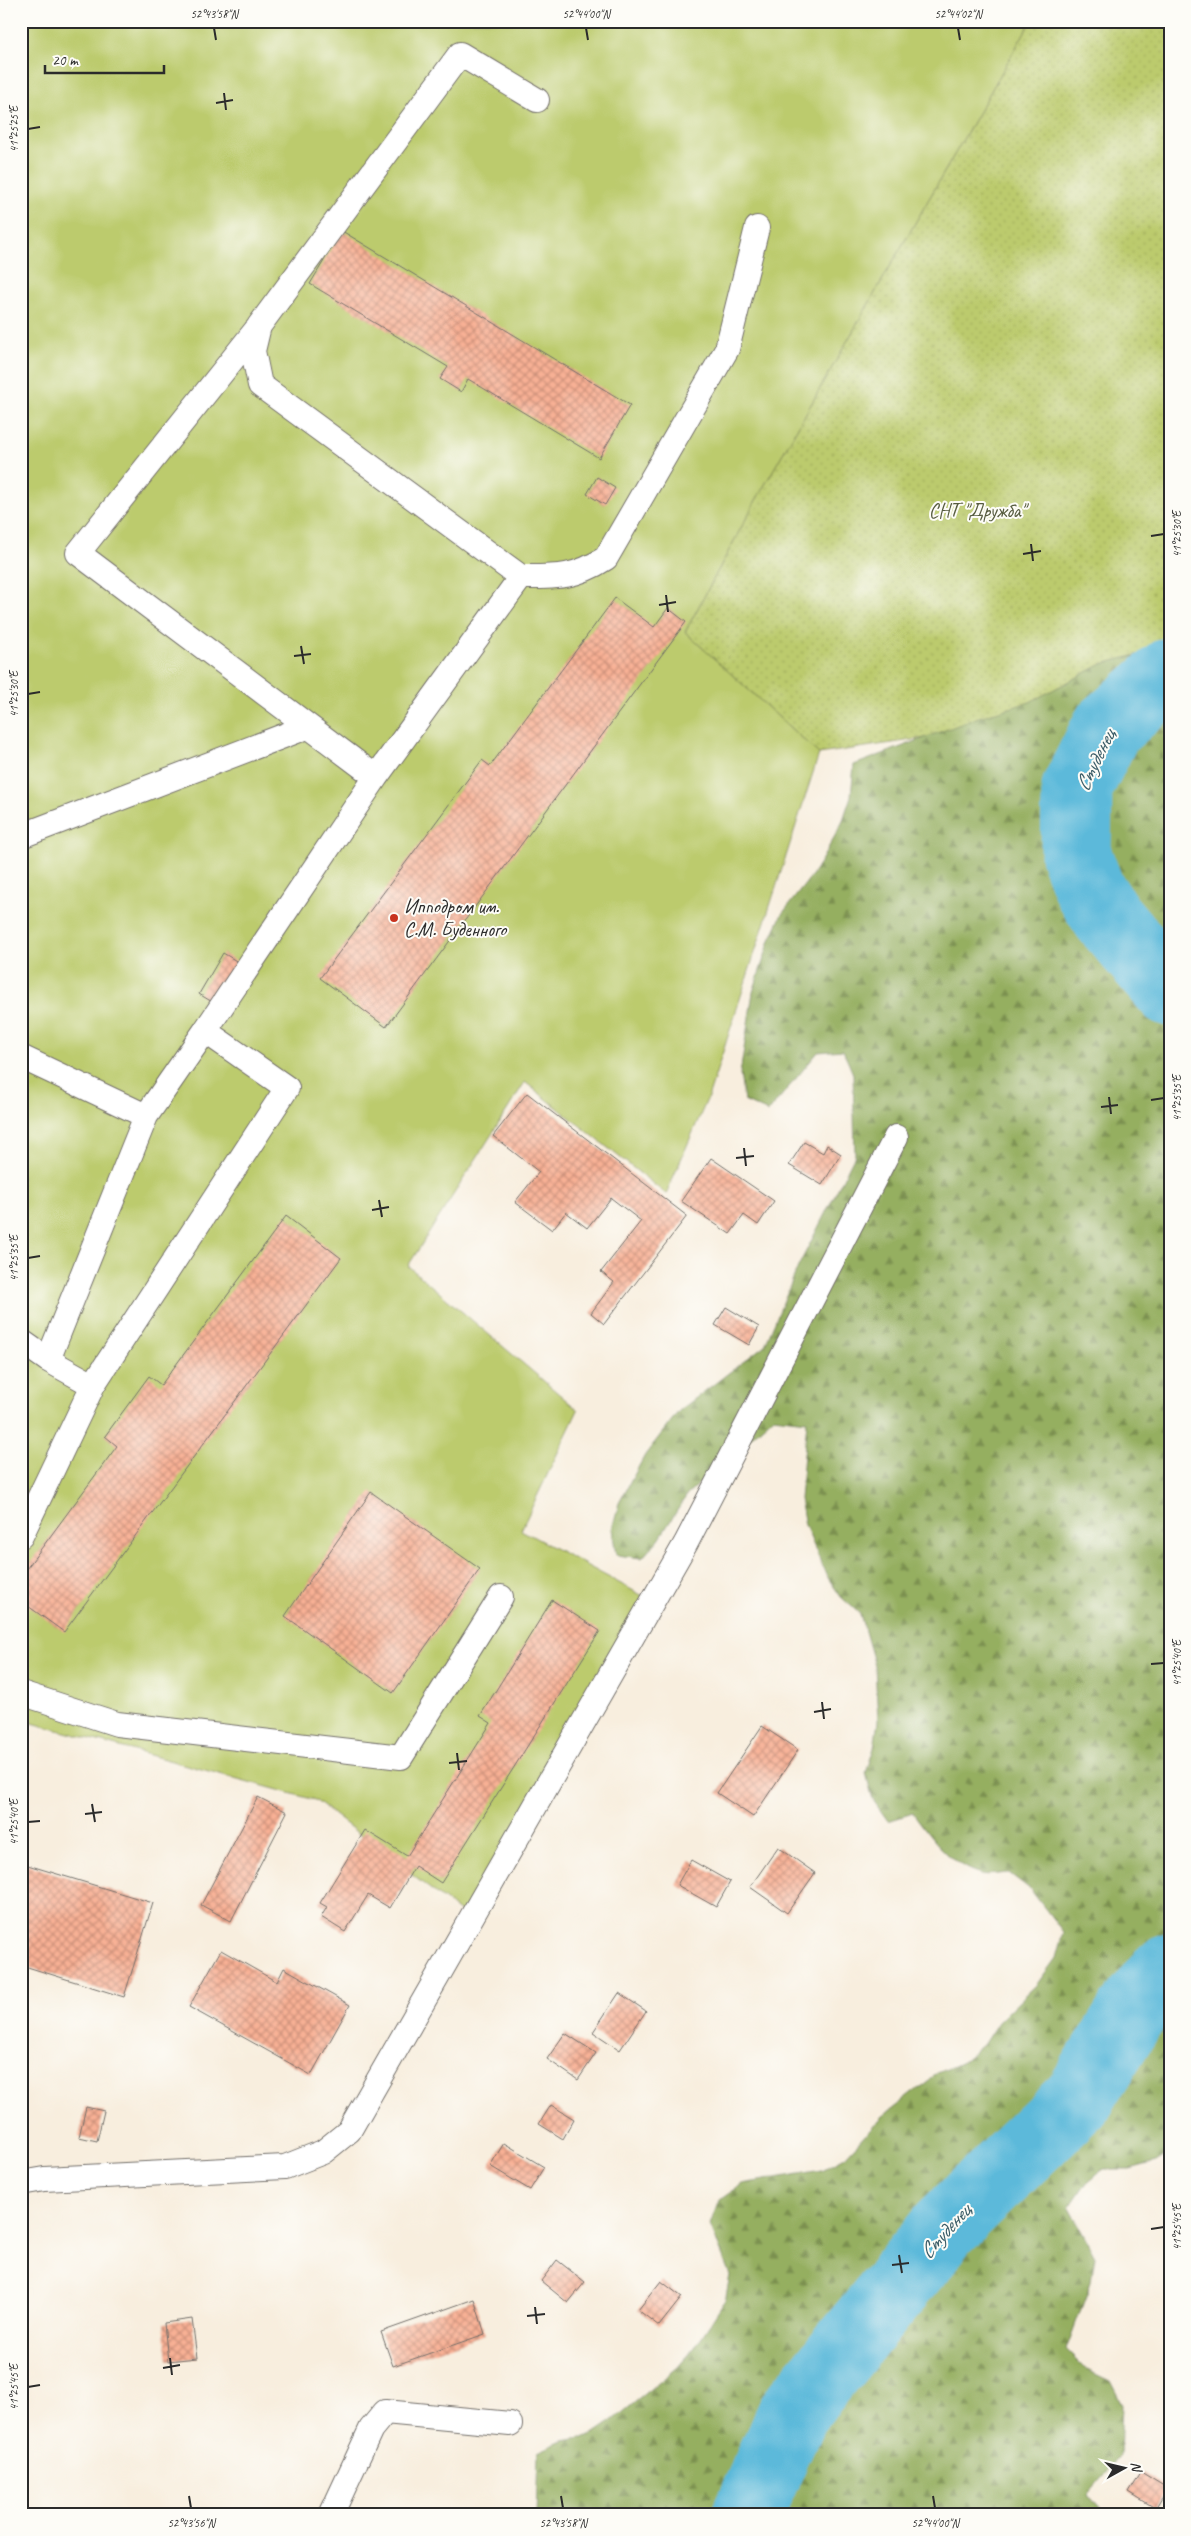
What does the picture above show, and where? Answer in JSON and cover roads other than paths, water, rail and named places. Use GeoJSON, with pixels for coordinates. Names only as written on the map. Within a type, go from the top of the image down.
{"type":"FeatureCollection","features":[{"type":"Feature","properties":{"kind":"lane"},"geometry":{"type":"LineString","coordinates":[[376,778],[78,553],[258,326],[460,54],[537,100]]}},
{"type":"Feature","properties":{"kind":"lane"},"geometry":{"type":"LineString","coordinates":[[258,326],[253,351],[260,384],[521,577],[562,576],[587,570],[606,558],[727,349],[757,228]]}},
{"type":"Feature","properties":{"kind":"lane"},"geometry":{"type":"LineString","coordinates":[[48,1360],[146,1116],[376,778],[521,577]]}},
{"type":"Feature","properties":{"kind":"lane"},"geometry":{"type":"LineString","coordinates":[[21,836],[307,727]]}},
{"type":"Feature","properties":{"kind":"lane"},"geometry":{"type":"LineString","coordinates":[[21,1536],[93,1385],[287,1088],[205,1031]]}},
{"type":"Feature","properties":{"kind":"lane"},"geometry":{"type":"LineString","coordinates":[[21,1057],[146,1116]]}},
{"type":"Feature","properties":{"kind":"lane"},"geometry":{"type":"LineString","coordinates":[[21,2183],[44,2179],[285,2167],[323,2152],[349,2131],[686,1543],[896,1137]]}},
{"type":"Feature","properties":{"kind":"lane"},"geometry":{"type":"LineString","coordinates":[[21,1341],[48,1360],[93,1385]]}},
{"type":"Feature","properties":{"kind":"lane"},"geometry":{"type":"LineString","coordinates":[[21,1693],[117,1724],[401,1757],[501,1597]]}},
{"type":"Feature","properties":{"kind":"lane"},"geometry":{"type":"LineString","coordinates":[[331,2515],[371,2429],[385,2412],[510,2424]]}},
{"type":"Feature","properties":{"kind":"waterway","name":"Студенец"},"geometry":{"type":"LineString","coordinates":[[1170,673],[1107,728],[1077,788],[1076,855],[1089,889],[1107,917],[1170,991]]}},
{"type":"Feature","properties":{"kind":"waterway","name":"Студенец"},"geometry":{"type":"LineString","coordinates":[[747,2515],[793,2412],[945,2227],[1078,2099],[1131,2014],[1157,1980],[1170,1968]]}},
{"type":"Feature","properties":{"kind":"place","name":"Ипподром им. С.М. Буденного"},"geometry":{"type":"Point","coordinates":[394,918]}},
{"type":"Feature","properties":{"kind":"park label","name":"СНТ \"Дружба\""},"geometry":{"type":"Point","coordinates":[977,510]}}]}
